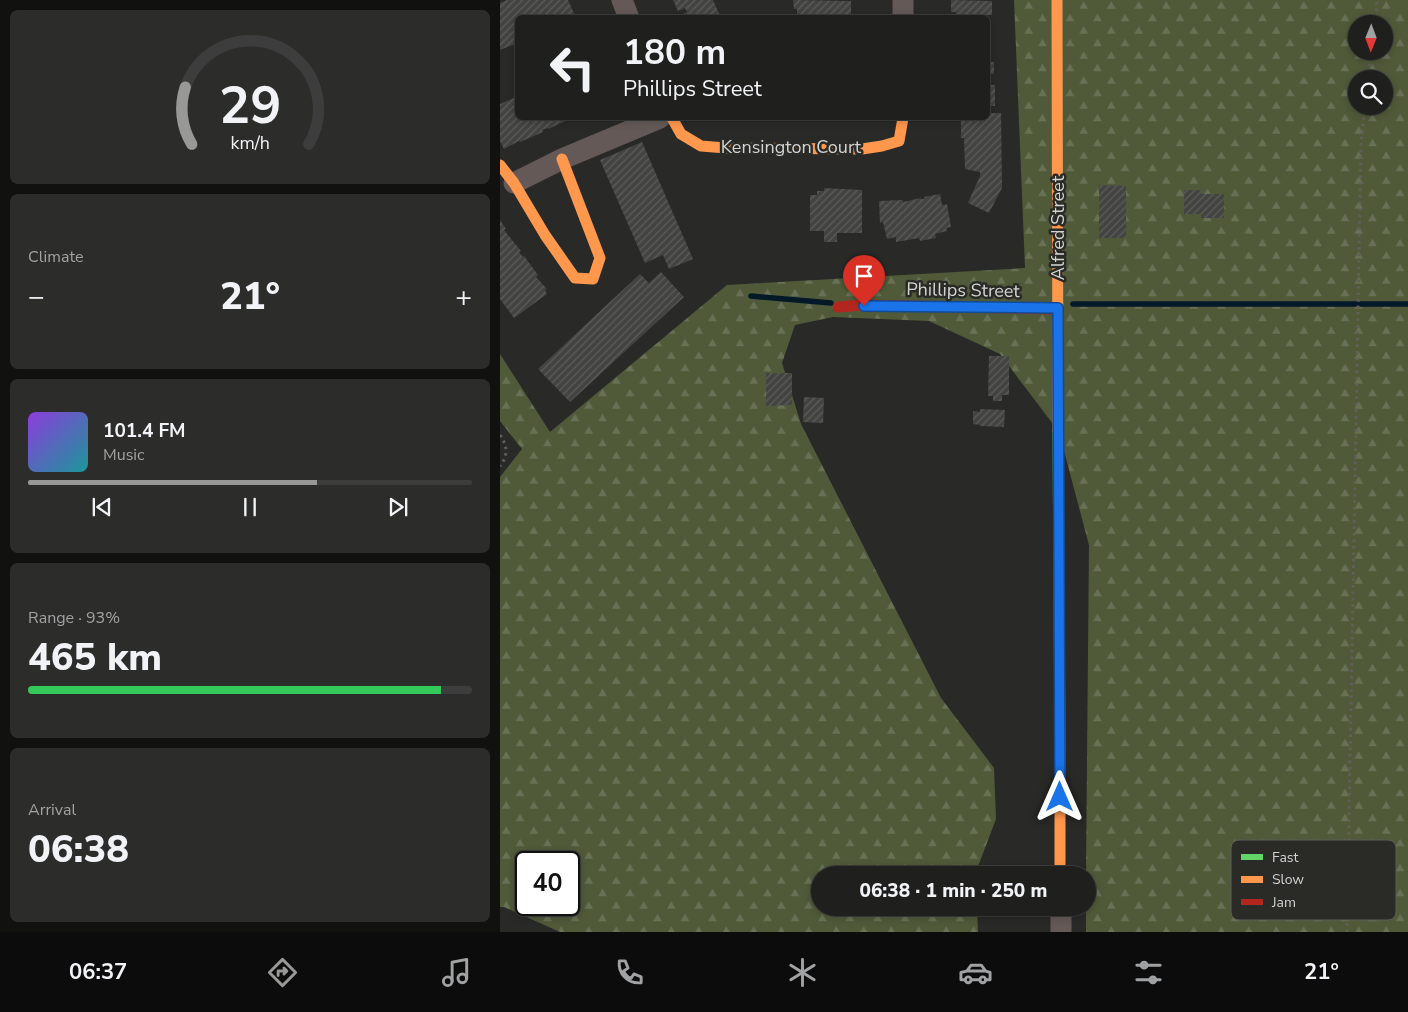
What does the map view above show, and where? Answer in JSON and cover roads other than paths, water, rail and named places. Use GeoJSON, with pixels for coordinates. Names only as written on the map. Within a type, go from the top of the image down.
{"type":"FeatureCollection","features":[{"type":"Feature","properties":{"kind":"street"},"geometry":{"type":"LineString","coordinates":[[622,0],[628,15]]}},
{"type":"Feature","properties":{"kind":"street"},"geometry":{"type":"LineString","coordinates":[[903,0],[903,15]]}},
{"type":"Feature","properties":{"kind":"street","name":"Alfred Street"},"geometry":{"type":"LineString","coordinates":[[1056,0],[1060,866]]}},
{"type":"Feature","properties":{"kind":"street"},"geometry":{"type":"LineString","coordinates":[[514,183],[562,159],[655,120]]}},
{"type":"Feature","properties":{"kind":"street","name":"Kensington Court"},"geometry":{"type":"LineString","coordinates":[[673,120],[681,134],[701,146],[726,148],[862,149],[899,141],[903,120]]}},
{"type":"Feature","properties":{"kind":"street"},"geometry":{"type":"LineString","coordinates":[[500,165],[514,183],[545,235],[575,278],[593,279],[600,258],[562,159]]}},
{"type":"Feature","properties":{"kind":"street","name":"Phillips Street"},"geometry":{"type":"LineString","coordinates":[[838,308],[864,306],[1058,308]]}},
{"type":"Feature","properties":{"kind":"street"},"geometry":{"type":"LineString","coordinates":[[1060,916],[1061,932]]}},
{"type":"Feature","properties":{"kind":"waterway"},"geometry":{"type":"LineString","coordinates":[[751,296],[831,303]]}},
{"type":"Feature","properties":{"kind":"waterway"},"geometry":{"type":"LineString","coordinates":[[1073,304],[1408,304]]}}]}
